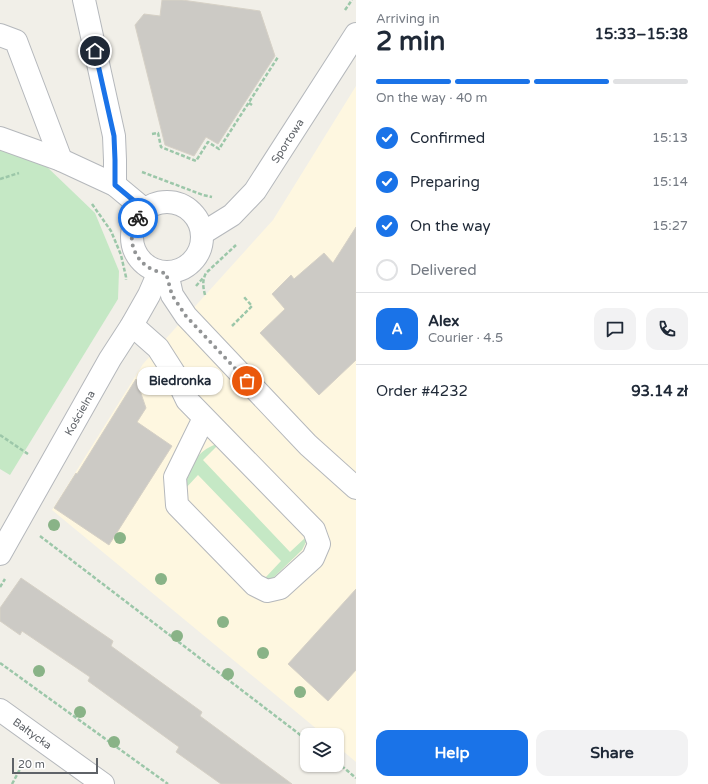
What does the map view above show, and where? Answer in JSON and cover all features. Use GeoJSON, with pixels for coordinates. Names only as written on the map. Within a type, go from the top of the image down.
{"type":"FeatureCollection","features":[{"type":"Feature","properties":{"kind":"street"},"geometry":{"type":"LineString","coordinates":[[84,0],[114,136],[115,185]]}},
{"type":"Feature","properties":{"kind":"street","name":"Sportowa"},"geometry":{"type":"LineString","coordinates":[[203,232],[232,215],[254,191],[356,34]]}},
{"type":"Feature","properties":{"kind":"street"},"geometry":{"type":"LineString","coordinates":[[0,36],[16,41],[61,160]]}},
{"type":"Feature","properties":{"kind":"street"},"geometry":{"type":"LineString","coordinates":[[0,138],[61,160],[115,185],[145,210]]}},
{"type":"Feature","properties":{"kind":"street"},"geometry":{"type":"LineString","coordinates":[[168,202],[180,204],[191,211],[199,220],[203,232],[202,246],[196,259],[186,268],[173,272],[163,272],[147,267],[138,257],[132,245],[132,232],[136,219],[145,210],[156,203],[168,202]]}},
{"type":"Feature","properties":{"kind":"street"},"geometry":{"type":"LineString","coordinates":[[163,272],[172,295],[186,316],[308,445],[356,488]]}},
{"type":"Feature","properties":{"kind":"street","name":"Kościelna"},"geometry":{"type":"LineString","coordinates":[[0,554],[107,366],[163,272]]}},
{"type":"Feature","properties":{"kind":"street"},"geometry":{"type":"LineString","coordinates":[[132,325],[158,348],[174,373],[187,400],[314,530],[319,544],[313,558],[280,588],[267,591],[255,585],[177,505],[175,477],[204,418]]}},
{"type":"Feature","properties":{"kind":"street","name":"Bałtycka"},"geometry":{"type":"LineString","coordinates":[[0,710],[103,784]]}},
{"type":"Feature","properties":{"kind":"path"},"geometry":{"type":"LineString","coordinates":[[152,134],[158,132],[161,147],[196,161],[208,142],[219,149],[278,57]]}},
{"type":"Feature","properties":{"kind":"path"},"geometry":{"type":"LineString","coordinates":[[115,160],[139,171],[203,195],[214,197]]}},
{"type":"Feature","properties":{"kind":"path"},"geometry":{"type":"LineString","coordinates":[[88,200],[111,230],[121,255],[126,277],[125,283]]}},
{"type":"Feature","properties":{"kind":"path"},"geometry":{"type":"LineString","coordinates":[[206,300],[203,285],[206,273],[240,240]]}},
{"type":"Feature","properties":{"kind":"path"},"geometry":{"type":"LineString","coordinates":[[231,327],[252,306],[244,297]]}},
{"type":"Feature","properties":{"kind":"path"},"geometry":{"type":"LineString","coordinates":[[38,535],[300,735]]}},
{"type":"Feature","properties":{"kind":"path"},"geometry":{"type":"LineString","coordinates":[[0,663],[168,784]]}},
{"type":"Feature","properties":{"kind":"path"},"geometry":{"type":"LineString","coordinates":[[344,768],[356,778]]}},
{"type":"Feature","properties":{"kind":"shaded area"},"geometry":{"type":"Polygon","coordinates":[[[356,86],[356,762],[344,752],[344,728],[316,728],[52,510],[143,364],[273,220],[356,86]]]}},
{"type":"Feature","properties":{"kind":"green space"},"geometry":{"type":"Polygon","coordinates":[[[0,150],[45,165],[95,213],[119,271],[118,299],[10,475],[0,469],[0,150]]]}},
{"type":"Feature","properties":{"kind":"green space"},"geometry":{"type":"Polygon","coordinates":[[[214,445],[218,445],[203,460],[290,552],[305,538],[306,542],[302,550],[273,578],[265,579],[281,561],[198,475],[185,489],[184,486],[198,457],[205,450],[214,445]]]}},
{"type":"Feature","properties":{"kind":"building"},"geometry":{"type":"Polygon","coordinates":[[[162,0],[182,0],[260,11],[275,56],[218,144],[206,137],[194,156],[165,145],[135,25],[144,14],[160,16],[162,0]]]}},
{"type":"Feature","properties":{"kind":"building"},"geometry":{"type":"Polygon","coordinates":[[[356,227],[356,360],[319,395],[260,333],[285,309],[272,294],[291,275],[294,279],[324,253],[333,263],[356,227]]]}},
{"type":"Feature","properties":{"kind":"building"},"geometry":{"type":"Polygon","coordinates":[[[136,379],[146,408],[137,422],[172,446],[109,545],[54,508],[136,379]]]}},
{"type":"Feature","properties":{"kind":"building"},"geometry":{"type":"Polygon","coordinates":[[[21,578],[113,641],[111,646],[202,712],[200,716],[292,784],[221,784],[176,752],[179,747],[88,681],[90,677],[22,631],[20,635],[0,621],[0,608],[21,578]]]}},
{"type":"Feature","properties":{"kind":"building"},"geometry":{"type":"Polygon","coordinates":[[[356,589],[356,670],[328,701],[288,664],[356,589]]]}},
{"type":"Feature","properties":{"kind":"way so far"},"geometry":{"type":"LineString","coordinates":[[138,218],[136,219],[132,232],[132,245],[138,257],[147,267],[166,273],[172,295],[186,316],[247,381]]}},
{"type":"Feature","properties":{"kind":"place","name":"Biedronka"},"geometry":{"type":"Point","coordinates":[247,381]}},
{"type":"Feature","properties":{"kind":"route"},"geometry":{"type":"LineString","coordinates":[[95,51],[114,136],[115,185],[145,210],[138,218]]}}]}
